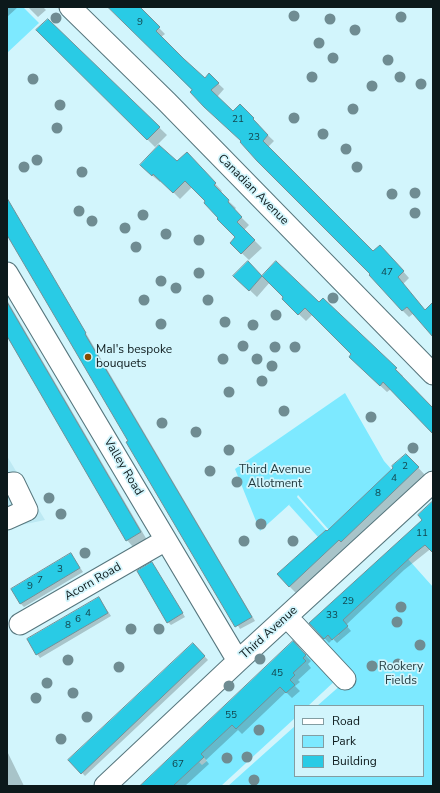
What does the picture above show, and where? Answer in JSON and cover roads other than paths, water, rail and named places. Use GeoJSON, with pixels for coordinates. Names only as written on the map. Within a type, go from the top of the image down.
{"type":"FeatureCollection","features":[{"type":"Feature","properties":{"kind":"street","name":"Canadian Avenue"},"geometry":{"type":"LineString","coordinates":[[70,7],[199,135],[433,374]]}},
{"type":"Feature","properties":{"kind":"street","name":"Valley Road"},"geometry":{"type":"LineString","coordinates":[[10,285],[238,661]]}},
{"type":"Feature","properties":{"kind":"street","name":"Third Avenue"},"geometry":{"type":"LineString","coordinates":[[105,786],[238,661],[288,617],[433,482]]}},
{"type":"Feature","properties":{"kind":"street"},"geometry":{"type":"LineString","coordinates":[[7,484],[14,483],[27,510],[7,519]]}},
{"type":"Feature","properties":{"kind":"street","name":"Acorn Road"},"geometry":{"type":"LineString","coordinates":[[20,624],[166,540]]}},
{"type":"Feature","properties":{"kind":"street"},"geometry":{"type":"LineString","coordinates":[[288,617],[345,679]]}},
{"type":"Feature","properties":{"kind":"place","name":"MaI's bespoke bouquets"},"geometry":{"type":"Point","coordinates":[88,357]}},
{"type":"Feature","properties":{"kind":"park label","name":"Third Avenue Allotment"},"geometry":{"type":"Point","coordinates":[275,477]}},
{"type":"Feature","properties":{"kind":"park label","name":"Rookery Fields"},"geometry":{"type":"Point","coordinates":[401,674]}}]}
